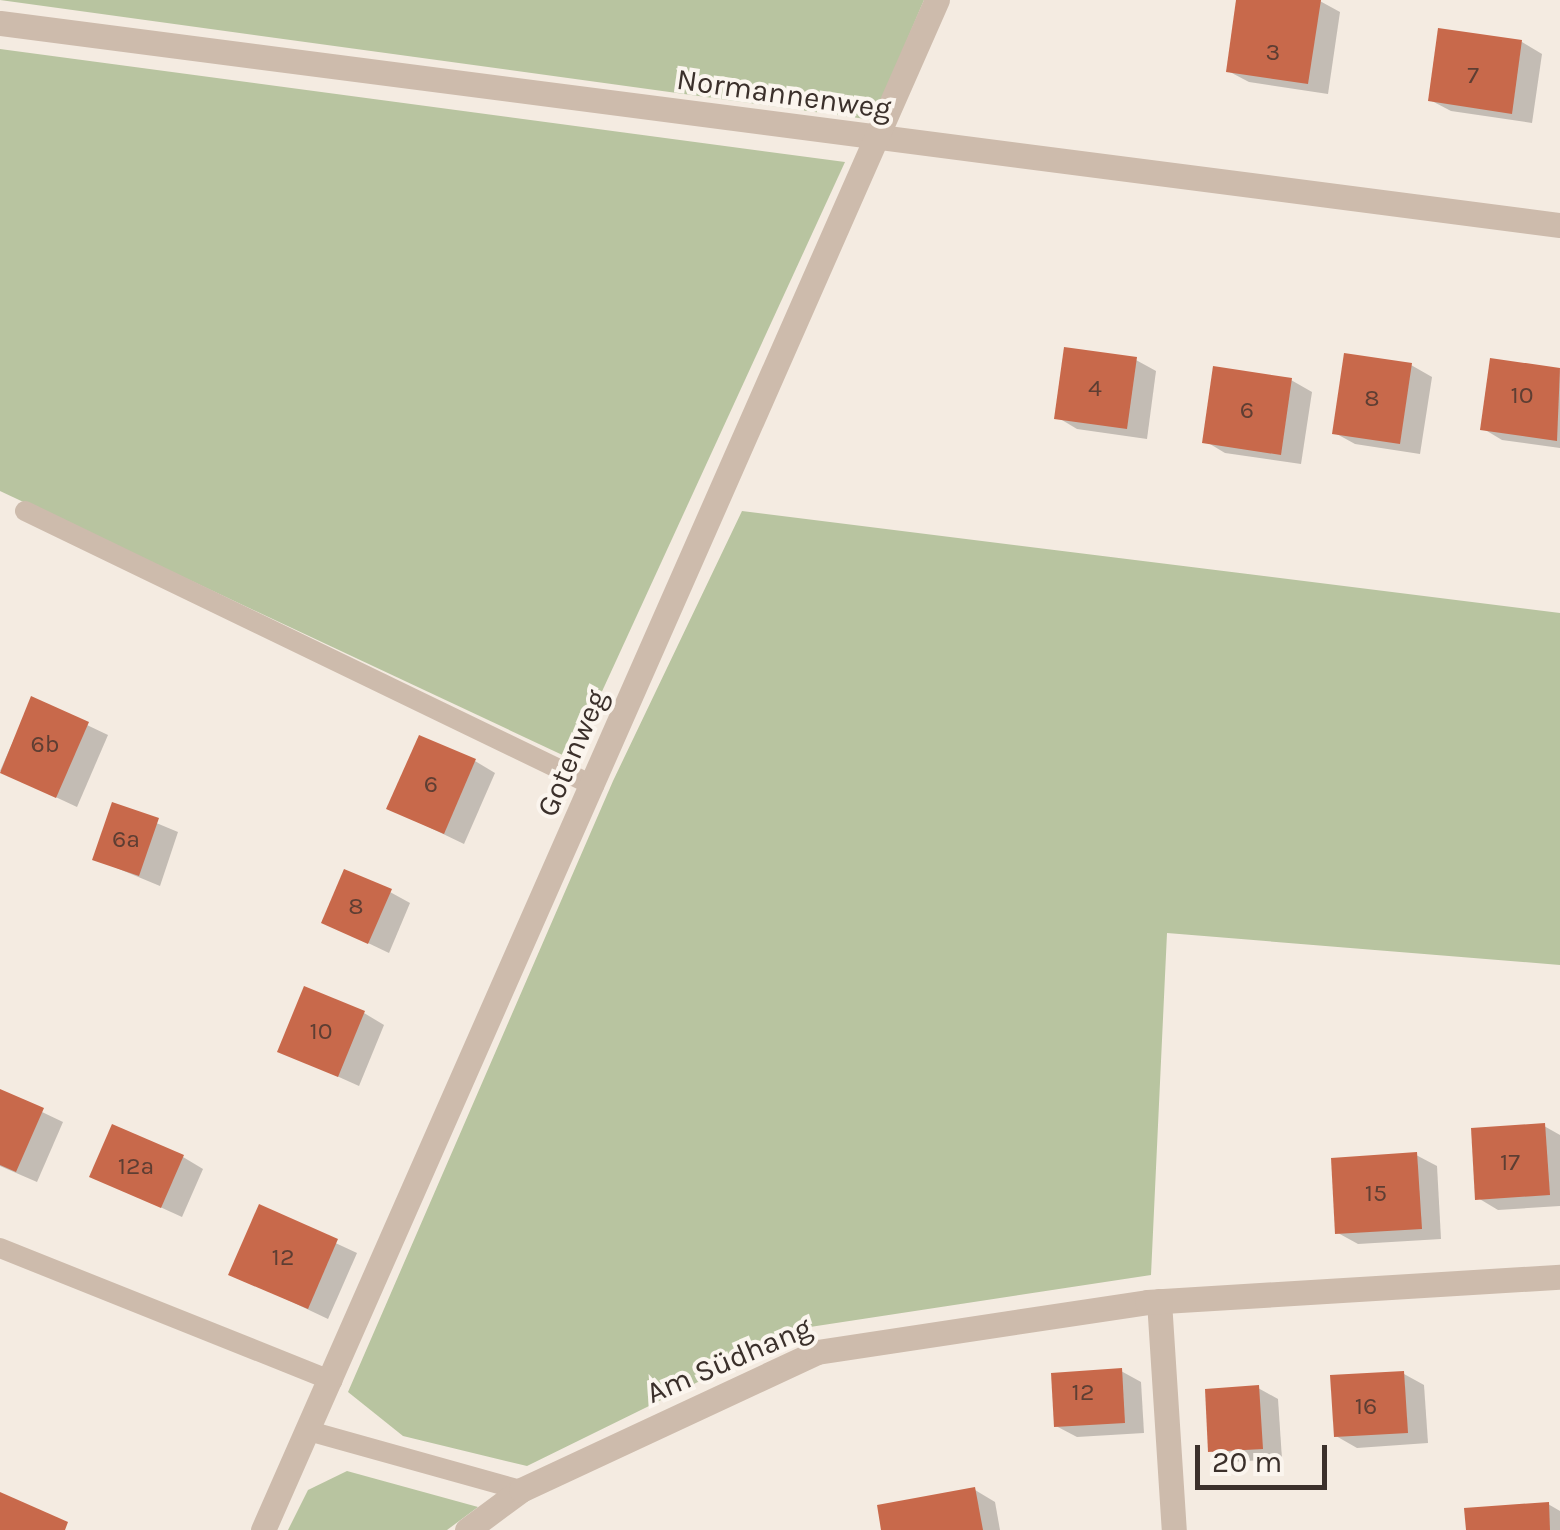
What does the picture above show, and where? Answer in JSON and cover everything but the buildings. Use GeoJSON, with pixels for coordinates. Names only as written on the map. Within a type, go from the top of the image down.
{"type":"FeatureCollection","features":[{"type":"Feature","properties":{"kind":"street","name":"Gotenweg"},"geometry":{"type":"LineString","coordinates":[[263,1530],[594,786],[872,138],[937,0]]}},
{"type":"Feature","properties":{"kind":"street","name":"Normannenweg"},"geometry":{"type":"LineString","coordinates":[[0,23],[1560,225]]}},
{"type":"Feature","properties":{"kind":"street","name":"Am Südhang"},"geometry":{"type":"LineString","coordinates":[[467,1530],[521,1490],[817,1352],[1159,1301],[1560,1277]]}},
{"type":"Feature","properties":{"kind":"street"},"geometry":{"type":"LineString","coordinates":[[1159,1301],[1174,1530]]}},
{"type":"Feature","properties":{"kind":"lane"},"geometry":{"type":"LineString","coordinates":[[25,511],[594,786]]}},
{"type":"Feature","properties":{"kind":"lane"},"geometry":{"type":"LineString","coordinates":[[0,1248],[332,1381]]}},
{"type":"Feature","properties":{"kind":"lane"},"geometry":{"type":"LineString","coordinates":[[309,1431],[521,1490]]}},
{"type":"Feature","properties":{"kind":"green space"},"geometry":{"type":"Polygon","coordinates":[[[0,0],[924,0],[873,120],[0,0]]]}},
{"type":"Feature","properties":{"kind":"green space"},"geometry":{"type":"Polygon","coordinates":[[[0,49],[845,162],[571,759],[0,491],[0,49]]]}},
{"type":"Feature","properties":{"kind":"green space"},"geometry":{"type":"Polygon","coordinates":[[[742,511],[1560,613],[1560,965],[1167,933],[1151,1275],[810,1327],[527,1466],[403,1436],[348,1392],[613,781],[742,511]]]}},
{"type":"Feature","properties":{"kind":"green space"},"geometry":{"type":"Polygon","coordinates":[[[347,1471],[478,1507],[447,1530],[288,1530],[308,1490],[347,1471]]]}}]}
